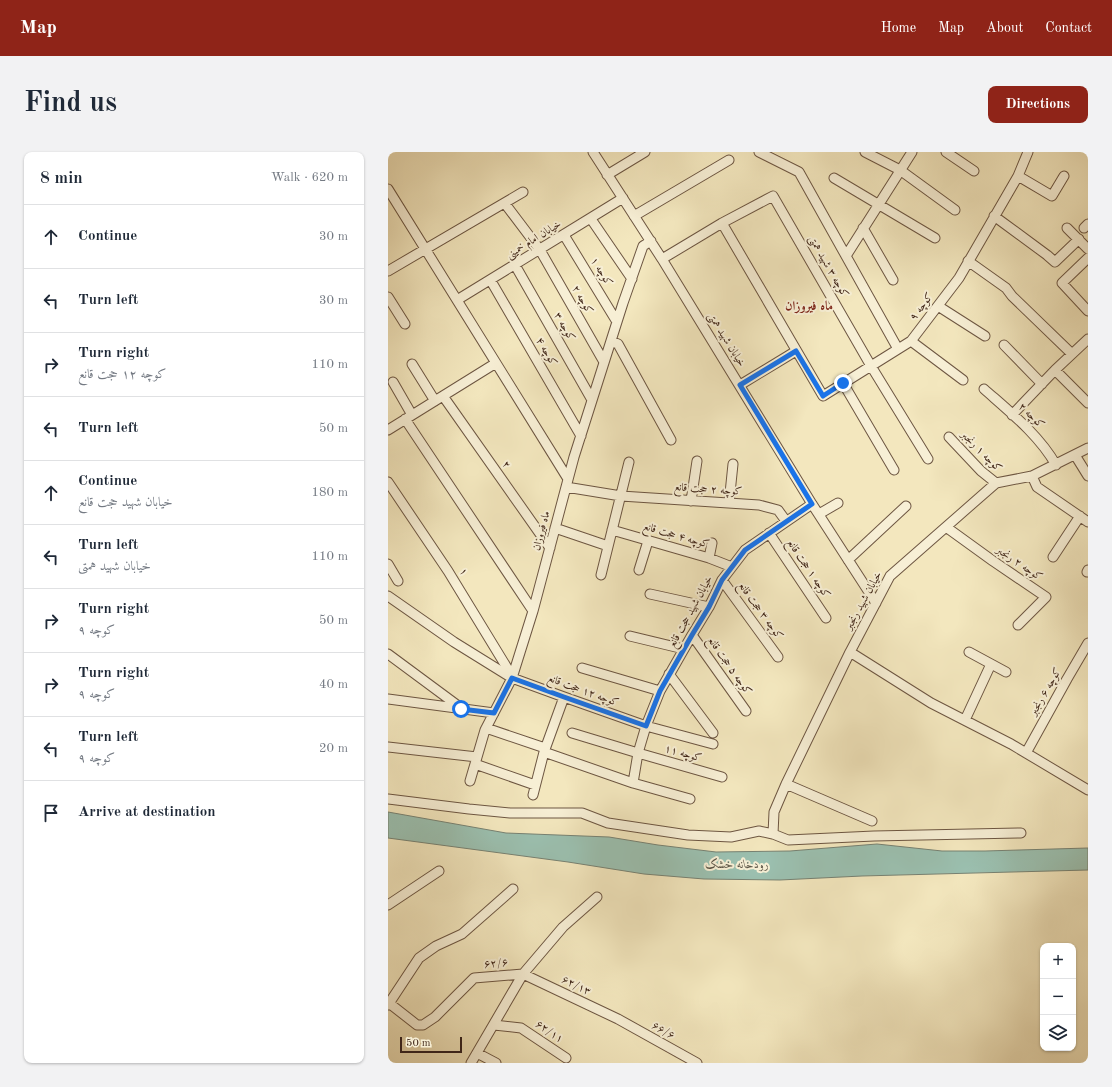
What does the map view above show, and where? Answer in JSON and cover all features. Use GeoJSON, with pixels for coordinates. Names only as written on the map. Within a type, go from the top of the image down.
{"type":"FeatureCollection","features":[{"type":"Feature","properties":{"kind":"street","name":"خیابان شهید همتی"},"geometry":{"type":"LineString","coordinates":[[593,152],[662,259],[812,504],[876,603]]}},
{"type":"Feature","properties":{"kind":"street"},"geometry":{"type":"LineString","coordinates":[[607,175],[645,152]]}},
{"type":"Feature","properties":{"kind":"street"},"geometry":{"type":"LineString","coordinates":[[759,152],[799,172],[898,349]]}},
{"type":"Feature","properties":{"kind":"street"},"geometry":{"type":"LineString","coordinates":[[865,152],[900,170],[955,210]]}},
{"type":"Feature","properties":{"kind":"street"},"geometry":{"type":"LineString","coordinates":[[846,256],[912,152]]}},
{"type":"Feature","properties":{"kind":"street"},"geometry":{"type":"LineString","coordinates":[[946,152],[974,171]]}},
{"type":"Feature","properties":{"kind":"street","name":"کوچه ۹"},"geometry":{"type":"LineString","coordinates":[[722,223],[823,396],[911,341],[959,278],[1018,176],[1028,152]]}},
{"type":"Feature","properties":{"kind":"street"},"geometry":{"type":"LineString","coordinates":[[634,216],[729,160]]}},
{"type":"Feature","properties":{"kind":"street"},"geometry":{"type":"LineString","coordinates":[[1018,176],[1052,196],[1064,176]]}},
{"type":"Feature","properties":{"kind":"street"},"geometry":{"type":"LineString","coordinates":[[834,178],[935,238]]}},
{"type":"Feature","properties":{"kind":"street"},"geometry":{"type":"LineString","coordinates":[[388,189],[496,363],[567,483]]}},
{"type":"Feature","properties":{"kind":"street"},"geometry":{"type":"LineString","coordinates":[[388,271],[523,192]]}},
{"type":"Feature","properties":{"kind":"street","name":"کوچه ۳ شهید همتی"},"geometry":{"type":"LineString","coordinates":[[662,259],[722,223],[773,196],[871,366],[928,459]]}},
{"type":"Feature","properties":{"kind":"street","name":"خیابان امام خمینی"},"geometry":{"type":"LineString","coordinates":[[457,300],[491,281],[623,198]]}},
{"type":"Feature","properties":{"kind":"street","name":"کوچه ۲"},"geometry":{"type":"LineString","coordinates":[[506,205],[540,250],[604,362]]}},
{"type":"Feature","properties":{"kind":"street"},"geometry":{"type":"LineString","coordinates":[[994,216],[1055,262],[1079,239]]}},
{"type":"Feature","properties":{"kind":"street"},"geometry":{"type":"LineString","coordinates":[[591,218],[632,279]]}},
{"type":"Feature","properties":{"kind":"street"},"geometry":{"type":"LineString","coordinates":[[864,228],[892,280]]}},
{"type":"Feature","properties":{"kind":"street"},"geometry":{"type":"LineString","coordinates":[[1067,228],[1088,249]]}},
{"type":"Feature","properties":{"kind":"street","name":"کوچه ۱"},"geometry":{"type":"LineString","coordinates":[[564,235],[617,322]]}},
{"type":"Feature","properties":{"kind":"street","name":"ماه فیروزان"},"geometry":{"type":"LineString","coordinates":[[470,781],[486,728],[512,678],[533,610],[574,457],[604,362],[643,246],[650,241]]}},
{"type":"Feature","properties":{"kind":"street"},"geometry":{"type":"LineString","coordinates":[[1088,258],[1062,283],[1088,311]]}},
{"type":"Feature","properties":{"kind":"street"},"geometry":{"type":"LineString","coordinates":[[968,261],[1006,288],[1012,296],[1072,354]]}},
{"type":"Feature","properties":{"kind":"street","name":"کوچه ۳"},"geometry":{"type":"LineString","coordinates":[[515,265],[592,400]]}},
{"type":"Feature","properties":{"kind":"street","name":"کوچه ۴"},"geometry":{"type":"LineString","coordinates":[[491,281],[581,436]]}},
{"type":"Feature","properties":{"kind":"street"},"geometry":{"type":"LineString","coordinates":[[388,297],[406,324]]}},
{"type":"Feature","properties":{"kind":"street"},"geometry":{"type":"LineString","coordinates":[[938,306],[985,336]]}},
{"type":"Feature","properties":{"kind":"street"},"geometry":{"type":"LineString","coordinates":[[1012,415],[1055,370],[1088,339]]}},
{"type":"Feature","properties":{"kind":"street"},"geometry":{"type":"LineString","coordinates":[[611,341],[618,344],[671,440]]}},
{"type":"Feature","properties":{"kind":"street"},"geometry":{"type":"LineString","coordinates":[[911,341],[963,380]]}},
{"type":"Feature","properties":{"kind":"street"},"geometry":{"type":"LineString","coordinates":[[1004,345],[1042,384]]}},
{"type":"Feature","properties":{"kind":"street"},"geometry":{"type":"LineString","coordinates":[[740,385],[796,351]]}},
{"type":"Feature","properties":{"kind":"street"},"geometry":{"type":"LineString","coordinates":[[388,429],[496,363]]}},
{"type":"Feature","properties":{"kind":"street","name":"۲"},"geometry":{"type":"LineString","coordinates":[[412,364],[439,398],[550,548]]}},
{"type":"Feature","properties":{"kind":"street"},"geometry":{"type":"LineString","coordinates":[[1055,370],[1088,403]]}},
{"type":"Feature","properties":{"kind":"street"},"geometry":{"type":"LineString","coordinates":[[393,382],[409,417],[533,610]]}},
{"type":"Feature","properties":{"kind":"street"},"geometry":{"type":"LineString","coordinates":[[843,383],[894,470]]}},
{"type":"Feature","properties":{"kind":"street","name":"کوچه ۲"},"geometry":{"type":"LineString","coordinates":[[984,389],[1033,435],[1056,465]]}},
{"type":"Feature","properties":{"kind":"street","name":"کوچه ۱ رنجبر"},"geometry":{"type":"LineString","coordinates":[[949,437],[981,470],[996,483]]}},
{"type":"Feature","properties":{"kind":"street"},"geometry":{"type":"LineString","coordinates":[[996,483],[1032,476],[1088,448]]}},
{"type":"Feature","properties":{"kind":"street"},"geometry":{"type":"LineString","coordinates":[[1075,455],[1088,476]]}},
{"type":"Feature","properties":{"kind":"street"},"geometry":{"type":"LineString","coordinates":[[691,501],[697,461]]}},
{"type":"Feature","properties":{"kind":"street"},"geometry":{"type":"LineString","coordinates":[[601,575],[629,462]]}},
{"type":"Feature","properties":{"kind":"street"},"geometry":{"type":"LineString","coordinates":[[729,503],[733,464]]}},
{"type":"Feature","properties":{"kind":"street"},"geometry":{"type":"LineString","coordinates":[[1032,476],[1037,487],[1088,522]]}},
{"type":"Feature","properties":{"kind":"street","name":"۱"},"geometry":{"type":"LineString","coordinates":[[388,482],[448,571],[512,678]]}},
{"type":"Feature","properties":{"kind":"street","name":"کوچه ۲ حجت قانع"},"geometry":{"type":"LineString","coordinates":[[567,483],[621,496],[759,505],[778,510],[786,522]]}},
{"type":"Feature","properties":{"kind":"street","name":"خیابان شهید رنجبر"},"geometry":{"type":"LineString","coordinates":[[773,834],[774,812],[786,784],[850,652],[890,576],[996,483]]}},
{"type":"Feature","properties":{"kind":"street"},"geometry":{"type":"LineString","coordinates":[[819,514],[838,503]]}},
{"type":"Feature","properties":{"kind":"street","name":"خیابان شهید حجت قانع"},"geometry":{"type":"LineString","coordinates":[[633,783],[638,753],[646,726],[660,691],[709,607],[722,580],[745,550],[812,504]]}},
{"type":"Feature","properties":{"kind":"street"},"geometry":{"type":"LineString","coordinates":[[848,560],[906,506]]}},
{"type":"Feature","properties":{"kind":"street"},"geometry":{"type":"LineString","coordinates":[[1053,557],[1080,516]]}},
{"type":"Feature","properties":{"kind":"street","name":"کوچه ۲ رنجبر"},"geometry":{"type":"LineString","coordinates":[[946,527],[1046,597],[1018,625]]}},
{"type":"Feature","properties":{"kind":"street"},"geometry":{"type":"LineString","coordinates":[[555,528],[608,546]]}},
{"type":"Feature","properties":{"kind":"street","name":"کوچه ۴ حجت قانع"},"geometry":{"type":"LineString","coordinates":[[612,530],[709,558],[732,567]]}},
{"type":"Feature","properties":{"kind":"street","name":"کوچه ۱ حجت قانع"},"geometry":{"type":"LineString","coordinates":[[769,533],[826,618]]}},
{"type":"Feature","properties":{"kind":"street"},"geometry":{"type":"LineString","coordinates":[[639,570],[648,541]]}},
{"type":"Feature","properties":{"kind":"street"},"geometry":{"type":"LineString","coordinates":[[709,558],[712,543]]}},
{"type":"Feature","properties":{"kind":"street"},"geometry":{"type":"LineString","coordinates":[[388,564],[398,581]]}},
{"type":"Feature","properties":{"kind":"street","name":"کوچه ۳ حجت قانع"},"geometry":{"type":"LineString","coordinates":[[722,580],[778,656]]}},
{"type":"Feature","properties":{"kind":"street"},"geometry":{"type":"LineString","coordinates":[[650,594],[709,607]]}},
{"type":"Feature","properties":{"kind":"street","name":"کوچه ۱۲ حجت قانع"},"geometry":{"type":"LineString","coordinates":[[388,596],[454,642],[512,678],[646,726],[713,744]]}},
{"type":"Feature","properties":{"kind":"street","name":"کوچه ۵ حجت قانع"},"geometry":{"type":"LineString","coordinates":[[692,635],[746,711]]}},
{"type":"Feature","properties":{"kind":"street"},"geometry":{"type":"LineString","coordinates":[[630,636],[684,649]]}},
{"type":"Feature","properties":{"kind":"street","name":"کوچه ۶ رنجبر"},"geometry":{"type":"LineString","coordinates":[[1026,753],[1067,679],[1088,646]]}},
{"type":"Feature","properties":{"kind":"street"},"geometry":{"type":"LineString","coordinates":[[850,652],[931,703],[1011,744],[1088,790]]}},
{"type":"Feature","properties":{"kind":"street"},"geometry":{"type":"LineString","coordinates":[[969,652],[1006,672]]}},
{"type":"Feature","properties":{"kind":"street"},"geometry":{"type":"LineString","coordinates":[[388,654],[461,709]]}},
{"type":"Feature","properties":{"kind":"street"},"geometry":{"type":"LineString","coordinates":[[965,720],[991,664]]}},
{"type":"Feature","properties":{"kind":"street"},"geometry":{"type":"LineString","coordinates":[[582,668],[660,691]]}},
{"type":"Feature","properties":{"kind":"street"},"geometry":{"type":"LineString","coordinates":[[669,674],[713,733]]}},
{"type":"Feature","properties":{"kind":"street"},"geometry":{"type":"LineString","coordinates":[[533,795],[544,750],[564,697]]}},
{"type":"Feature","properties":{"kind":"street"},"geometry":{"type":"LineString","coordinates":[[388,699],[494,713]]}},
{"type":"Feature","properties":{"kind":"street"},"geometry":{"type":"LineString","coordinates":[[486,728],[633,783],[690,799]]}},
{"type":"Feature","properties":{"kind":"street","name":"کوچه ۱۱"},"geometry":{"type":"LineString","coordinates":[[572,733],[722,778]]}},
{"type":"Feature","properties":{"kind":"street"},"geometry":{"type":"LineString","coordinates":[[388,747],[476,761],[535,785]]}},
{"type":"Feature","properties":{"kind":"street"},"geometry":{"type":"LineString","coordinates":[[786,784],[872,821]]}},
{"type":"Feature","properties":{"kind":"street"},"geometry":{"type":"LineString","coordinates":[[388,799],[510,813],[582,813],[608,823],[688,835],[731,837],[759,831],[773,834],[788,840],[874,836],[1020,833]]}},
{"type":"Feature","properties":{"kind":"street"},"geometry":{"type":"LineString","coordinates":[[388,905],[439,871]]}},
{"type":"Feature","properties":{"kind":"street"},"geometry":{"type":"LineString","coordinates":[[388,1004],[419,958],[436,946],[462,934],[513,889]]}},
{"type":"Feature","properties":{"kind":"street","name":"۶۲/۶"},"geometry":{"type":"LineString","coordinates":[[388,1004],[417,1025],[423,1025],[435,1017],[474,978],[523,974],[563,927],[597,897]]}},
{"type":"Feature","properties":{"kind":"street"},"geometry":{"type":"LineString","coordinates":[[471,1063],[523,974]]}},
{"type":"Feature","properties":{"kind":"street","name":"۶۲/۱۳"},"geometry":{"type":"LineString","coordinates":[[523,974],[618,1019]]}},
{"type":"Feature","properties":{"kind":"street","name":"۶۶/۶"},"geometry":{"type":"LineString","coordinates":[[618,1019],[696,1063]]}},
{"type":"Feature","properties":{"kind":"street","name":"۶۲/۱۱"},"geometry":{"type":"LineString","coordinates":[[494,1025],[521,1028],[566,1058]]}},
{"type":"Feature","properties":{"kind":"street"},"geometry":{"type":"LineString","coordinates":[[477,1053],[496,1063]]}},
{"type":"Feature","properties":{"kind":"water","name":"رودخانه خشک"},"geometry":{"type":"Polygon","coordinates":[[[388,812],[506,833],[609,837],[716,852],[790,851],[877,844],[942,851],[1088,848],[1088,870],[862,876],[780,880],[704,879],[644,874],[568,862],[388,838],[388,812]]]}},
{"type":"Feature","properties":{"kind":"district","name":"ماه فیروزان"},"geometry":{"type":"Point","coordinates":[809,306]}},
{"type":"Feature","properties":{"kind":"route"},"geometry":{"type":"LineString","coordinates":[[461,709],[494,713],[512,678],[646,726],[660,691],[709,607],[722,580],[745,550],[812,504],[740,385],[796,351],[823,396],[843,383]]}}]}
